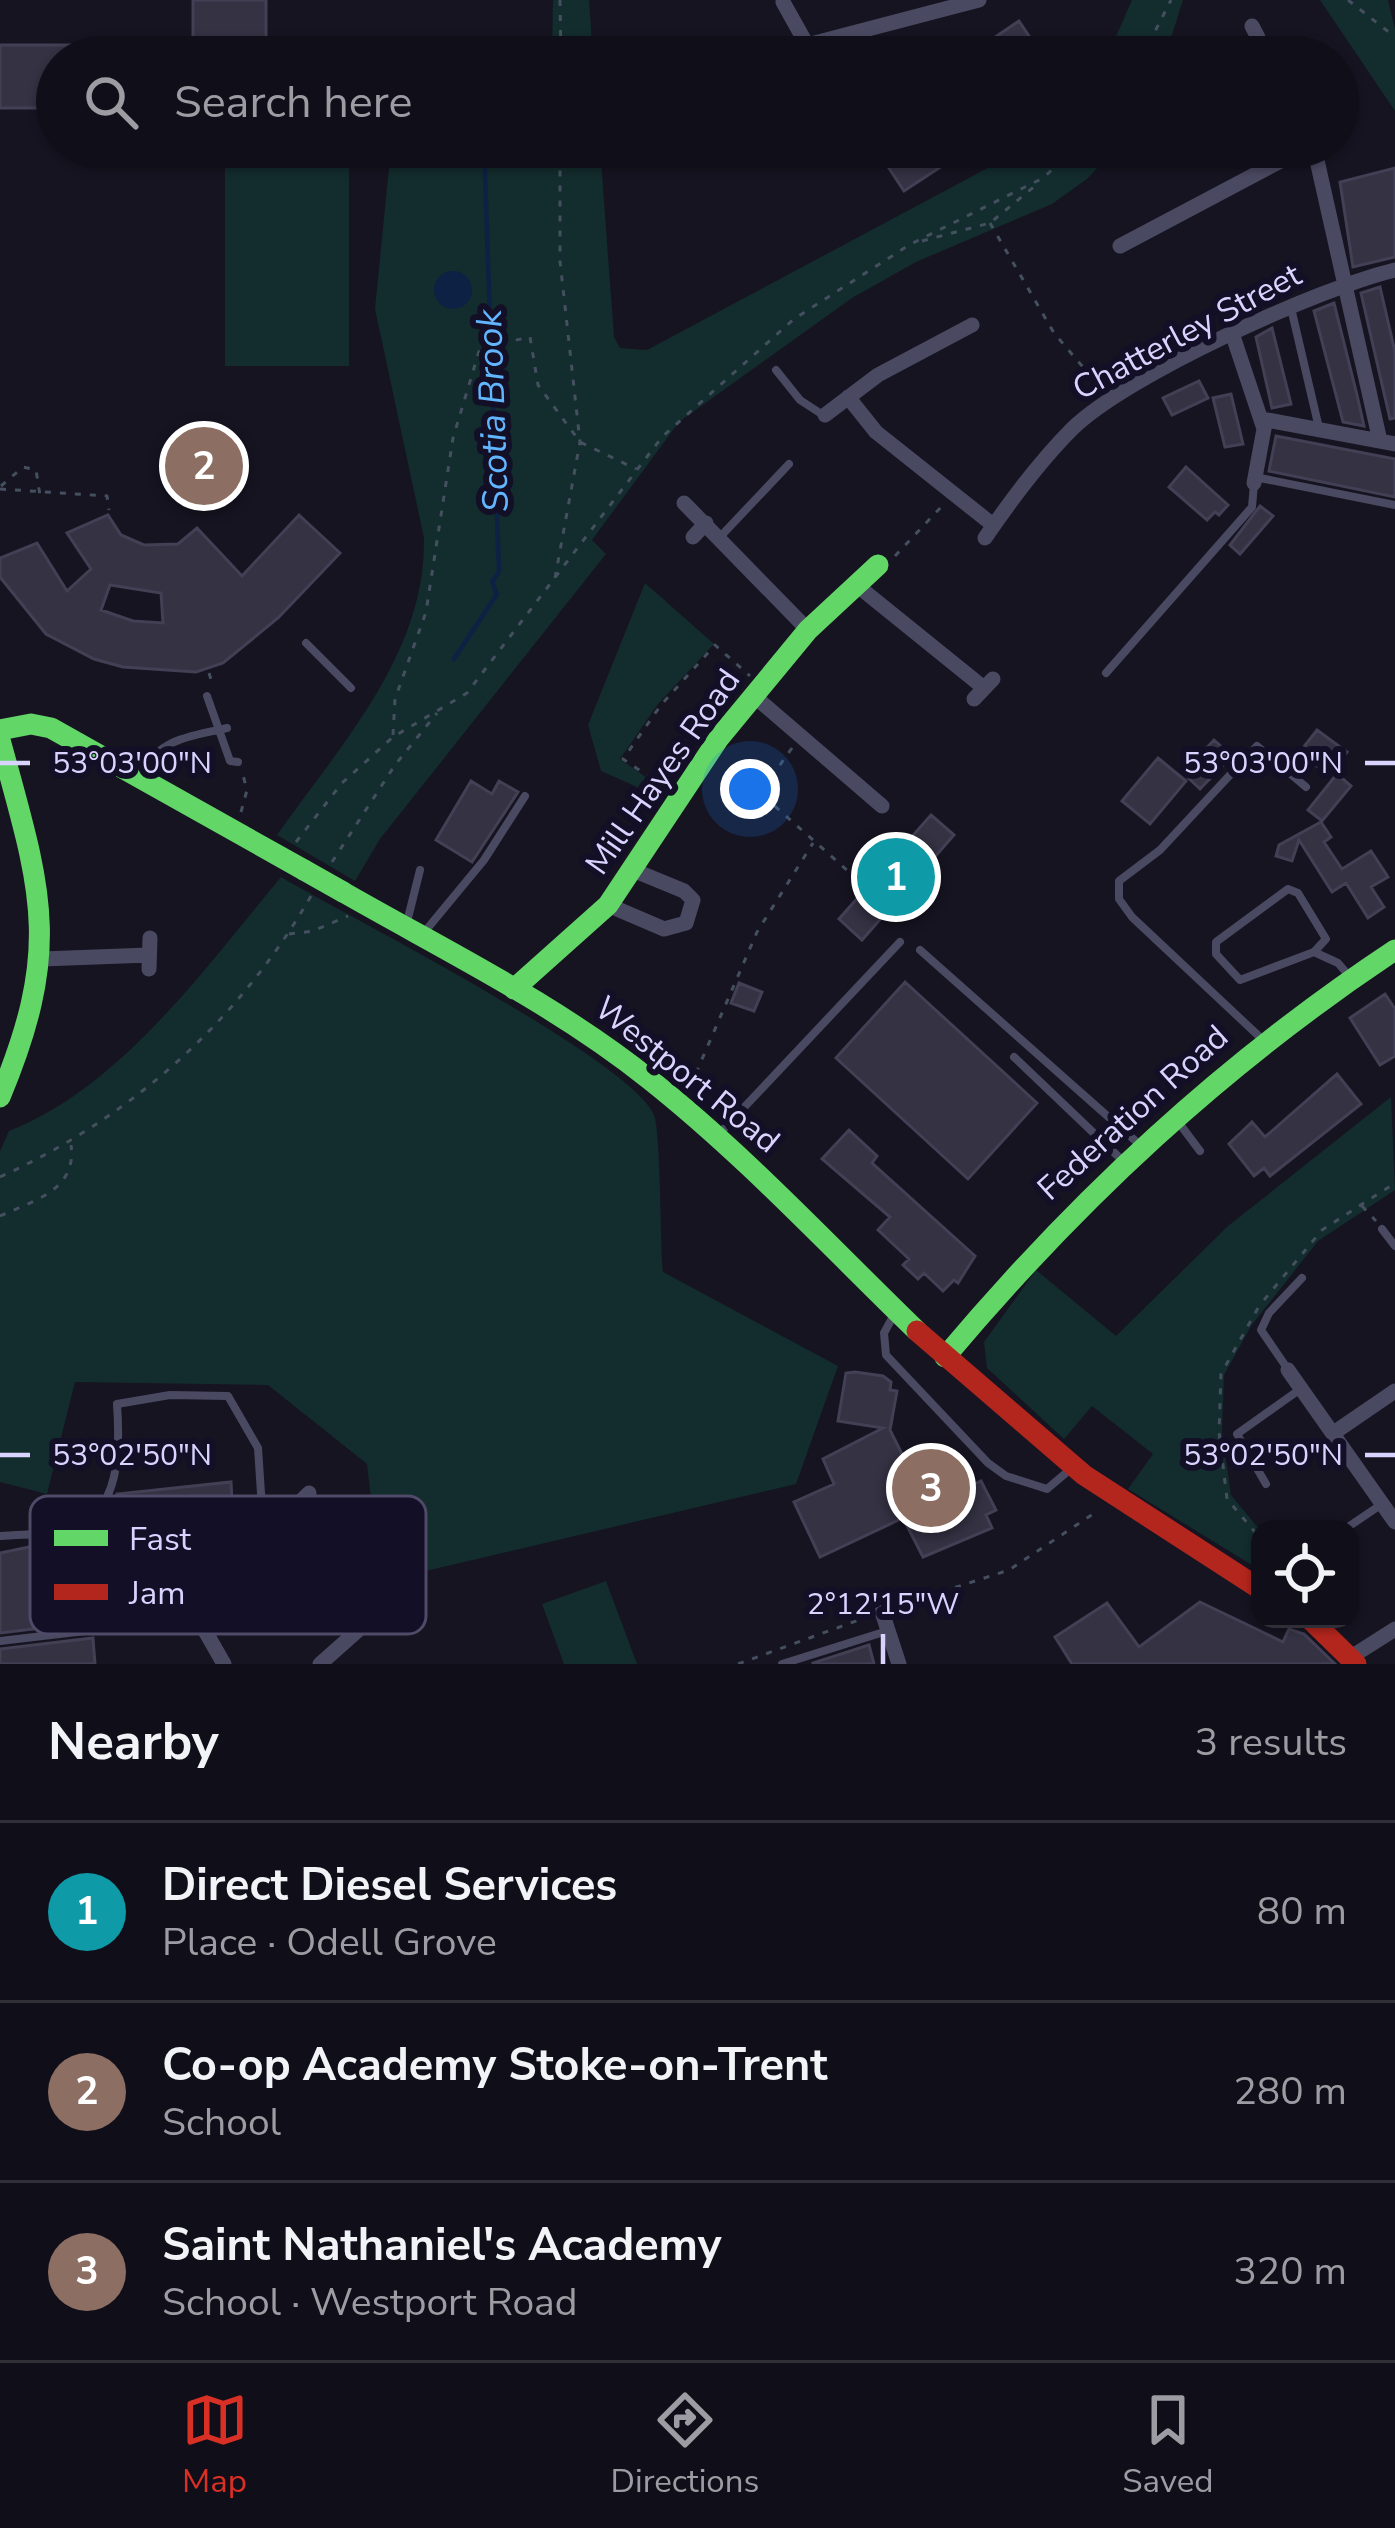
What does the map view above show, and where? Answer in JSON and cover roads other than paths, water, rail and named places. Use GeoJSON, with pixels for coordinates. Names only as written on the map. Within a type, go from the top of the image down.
{"type":"FeatureCollection","features":[{"type":"Feature","properties":{"kind":"street"},"geometry":{"type":"LineString","coordinates":[[841,36],[979,0]]}},
{"type":"Feature","properties":{"kind":"street"},"geometry":{"type":"LineString","coordinates":[[783,2],[802,36]]}},
{"type":"Feature","properties":{"kind":"street"},"geometry":{"type":"LineString","coordinates":[[1252,26],[1257,36]]}},
{"type":"Feature","properties":{"kind":"street"},"geometry":{"type":"LineString","coordinates":[[1120,246],[1270,168]]}},
{"type":"Feature","properties":{"kind":"street"},"geometry":{"type":"LineString","coordinates":[[1262,419],[1388,443],[1315,168]]}},
{"type":"Feature","properties":{"kind":"street","name":"Chatterley Street"},"geometry":{"type":"LineString","coordinates":[[848,397],[876,431],[990,532],[1072,429],[1113,398],[1344,282],[1395,270]]}},
{"type":"Feature","properties":{"kind":"street"},"geometry":{"type":"LineString","coordinates":[[825,415],[972,325]]}},
{"type":"Feature","properties":{"kind":"street"},"geometry":{"type":"LineString","coordinates":[[1233,336],[1262,419],[1255,480]]}},
{"type":"Feature","properties":{"kind":"street"},"geometry":{"type":"LineString","coordinates":[[685,502],[808,630]]}},
{"type":"Feature","properties":{"kind":"street"},"geometry":{"type":"LineString","coordinates":[[693,537],[706,523]]}},
{"type":"Feature","properties":{"kind":"street","name":"Mill Hayes Road"},"geometry":{"type":"LineString","coordinates":[[514,989],[608,905],[758,692],[808,630],[878,565]]}},
{"type":"Feature","properties":{"kind":"street"},"geometry":{"type":"LineString","coordinates":[[859,587],[984,689]]}},
{"type":"Feature","properties":{"kind":"street"},"geometry":{"type":"LineString","coordinates":[[758,692],[800,736],[882,806]]}},
{"type":"Feature","properties":{"kind":"street","name":"Westport Road"},"geometry":{"type":"LineString","coordinates":[[0,730],[31,724],[51,728],[587,1033],[717,1136],[945,1357],[1074,1466],[1148,1525],[1251,1584]]}},
{"type":"Feature","properties":{"kind":"street"},"geometry":{"type":"LineString","coordinates":[[0,740],[26,842],[42,959],[23,1042],[0,1097]]}},
{"type":"Feature","properties":{"kind":"street"},"geometry":{"type":"LineString","coordinates":[[608,905],[664,929],[686,923],[693,901],[684,891],[633,870]]}},
{"type":"Feature","properties":{"kind":"street","name":"Federation Road"},"geometry":{"type":"LineString","coordinates":[[945,1357],[1030,1256],[1171,1113],[1344,970],[1395,950]]}},
{"type":"Feature","properties":{"kind":"street"},"geometry":{"type":"LineString","coordinates":[[42,959],[150,954]]}},
{"type":"Feature","properties":{"kind":"street"},"geometry":{"type":"LineString","coordinates":[[1288,1370],[1395,1522]]}},
{"type":"Feature","properties":{"kind":"street"},"geometry":{"type":"LineString","coordinates":[[1335,1432],[1395,1391]]}},
{"type":"Feature","properties":{"kind":"street"},"geometry":{"type":"LineString","coordinates":[[882,1612],[899,1664]]}},
{"type":"Feature","properties":{"kind":"street"},"geometry":{"type":"LineString","coordinates":[[1319,1628],[1354,1661],[1395,1629]]}},
{"type":"Feature","properties":{"kind":"street"},"geometry":{"type":"LineString","coordinates":[[207,1634],[224,1664]]}},
{"type":"Feature","properties":{"kind":"street"},"geometry":{"type":"LineString","coordinates":[[320,1664],[361,1634]]}},
{"type":"Feature","properties":{"kind":"lane"},"geometry":{"type":"LineString","coordinates":[[1291,308],[1319,430]]}},
{"type":"Feature","properties":{"kind":"lane"},"geometry":{"type":"LineString","coordinates":[[776,370],[800,400],[825,415]]}},
{"type":"Feature","properties":{"kind":"lane"},"geometry":{"type":"LineString","coordinates":[[720,537],[789,464]]}},
{"type":"Feature","properties":{"kind":"lane"},"geometry":{"type":"LineString","coordinates":[[1106,673],[1252,507],[1255,480],[1395,505]]}},
{"type":"Feature","properties":{"kind":"lane"},"geometry":{"type":"LineString","coordinates":[[306,643],[351,688]]}},
{"type":"Feature","properties":{"kind":"lane"},"geometry":{"type":"LineString","coordinates":[[207,696],[222,751],[230,761],[238,762]]}},
{"type":"Feature","properties":{"kind":"lane"},"geometry":{"type":"LineString","coordinates":[[140,778],[151,753],[167,742],[227,728]]}},
{"type":"Feature","properties":{"kind":"lane"},"geometry":{"type":"LineString","coordinates":[[1263,1040],[1132,917],[1119,899],[1119,881],[1160,850],[1258,746],[1306,787]]}},
{"type":"Feature","properties":{"kind":"lane"},"geometry":{"type":"LineString","coordinates":[[413,932],[484,860],[525,796]]}},
{"type":"Feature","properties":{"kind":"lane"},"geometry":{"type":"LineString","coordinates":[[413,932],[420,870]]}},
{"type":"Feature","properties":{"kind":"lane"},"geometry":{"type":"LineString","coordinates":[[1326,939],[1314,952],[1240,980],[1216,954],[1216,942],[1288,889],[1298,893],[1326,939],[1344,970]]}},
{"type":"Feature","properties":{"kind":"lane"},"geometry":{"type":"LineString","coordinates":[[717,1136],[900,942]]}},
{"type":"Feature","properties":{"kind":"lane"},"geometry":{"type":"LineString","coordinates":[[920,950],[1139,1144]]}},
{"type":"Feature","properties":{"kind":"lane"},"geometry":{"type":"LineString","coordinates":[[1314,952],[1344,970]]}},
{"type":"Feature","properties":{"kind":"lane"},"geometry":{"type":"LineString","coordinates":[[1014,1058],[1123,1161]]}},
{"type":"Feature","properties":{"kind":"lane"},"geometry":{"type":"LineString","coordinates":[[1171,1113],[1200,1151]]}},
{"type":"Feature","properties":{"kind":"lane"},"geometry":{"type":"LineString","coordinates":[[1382,1229],[1395,1246]]}},
{"type":"Feature","properties":{"kind":"lane"},"geometry":{"type":"LineString","coordinates":[[1288,1370],[1261,1330],[1269,1313],[1302,1278]]}},
{"type":"Feature","properties":{"kind":"lane"},"geometry":{"type":"LineString","coordinates":[[896,1310],[884,1333],[886,1355],[988,1463],[1006,1476],[1047,1489],[1074,1466]]}},
{"type":"Feature","properties":{"kind":"lane"},"geometry":{"type":"LineString","coordinates":[[1266,1484],[1237,1433],[1301,1389]]}},
{"type":"Feature","properties":{"kind":"lane"},"geometry":{"type":"LineString","coordinates":[[106,1496],[121,1456],[117,1404],[170,1395],[227,1396],[259,1448],[261,1496]]}},
{"type":"Feature","properties":{"kind":"lane"},"geometry":{"type":"LineString","coordinates":[[1358,1520],[1382,1504]]}},
{"type":"Feature","properties":{"kind":"lane"},"geometry":{"type":"LineString","coordinates":[[0,1536],[30,1533]]}},
{"type":"Feature","properties":{"kind":"lane"},"geometry":{"type":"LineString","coordinates":[[782,1664],[888,1630]]}},
{"type":"Feature","properties":{"kind":"lane"},"geometry":{"type":"LineString","coordinates":[[0,1641],[60,1634]]}},
{"type":"Feature","properties":{"kind":"water"},"geometry":{"type":"Polygon","coordinates":[[[453,271],[466,277],[472,290],[466,303],[453,309],[440,303],[434,290],[440,277],[453,271]]]}},
{"type":"Feature","properties":{"kind":"waterway","name":"Scotia Brook"},"geometry":{"type":"LineString","coordinates":[[454,659],[497,594],[492,582],[499,572],[485,168]]}},
{"type":"Feature","properties":{"kind":"place","name":"Co-op Academy Stoke-on-Trent"},"geometry":{"type":"Point","coordinates":[204,466]}},
{"type":"Feature","properties":{"kind":"place","name":"Direct Diesel Services"},"geometry":{"type":"Point","coordinates":[896,877]}},
{"type":"Feature","properties":{"kind":"place","name":"Saint Nathaniel's Academy"},"geometry":{"type":"Point","coordinates":[931,1488]}}]}
